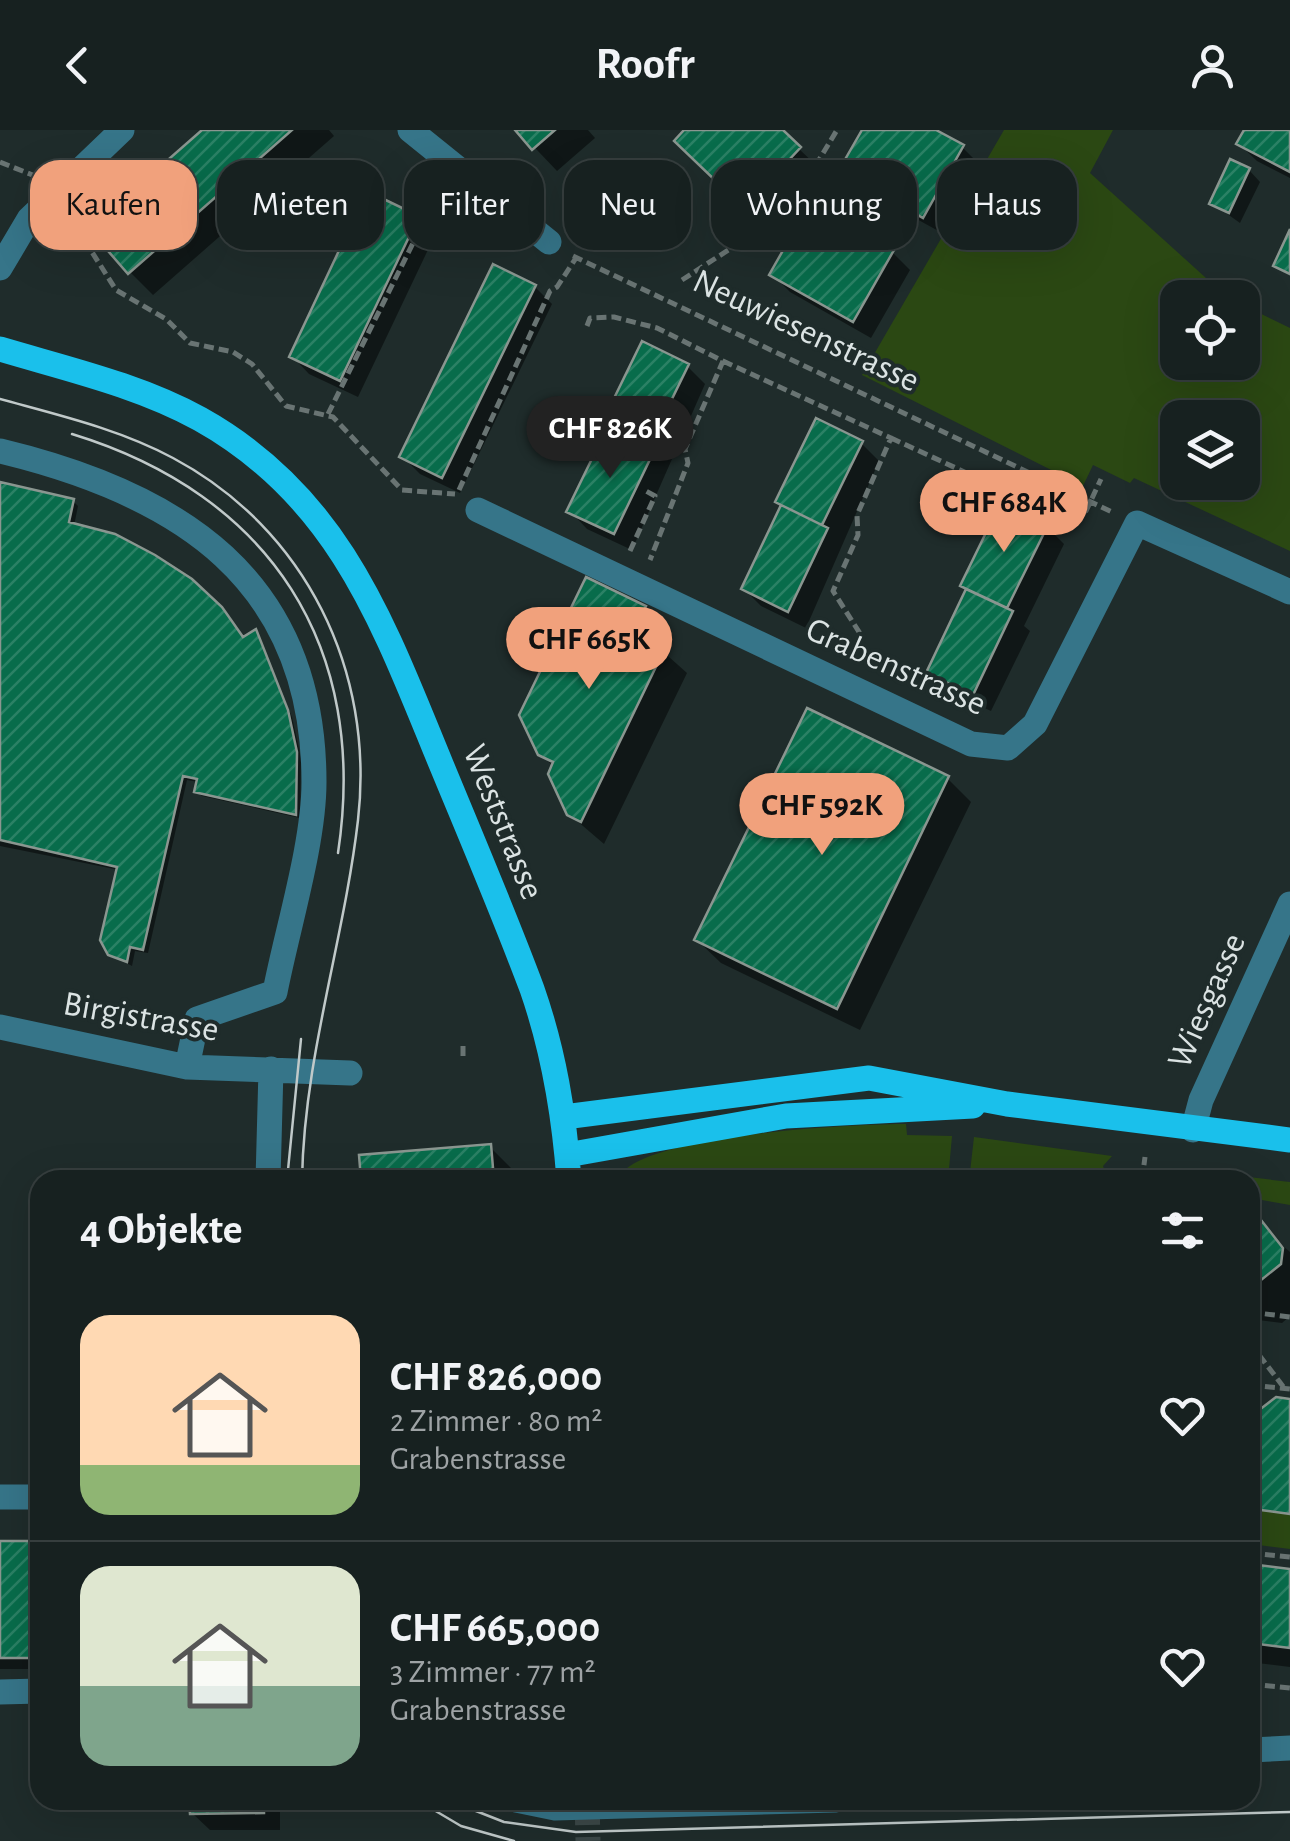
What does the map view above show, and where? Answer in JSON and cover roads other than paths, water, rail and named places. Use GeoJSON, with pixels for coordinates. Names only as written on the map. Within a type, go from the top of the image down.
{"type":"FeatureCollection","features":[{"type":"Feature","properties":{"kind":"main road","name":"Weststrasse"},"geometry":{"type":"LineString","coordinates":[[0,349],[151,395],[201,420],[249,451],[333,536],[382,620],[515,944],[551,1042],[568,1168]]}},
{"type":"Feature","properties":{"kind":"main road"},"geometry":{"type":"LineString","coordinates":[[564,1117],[869,1078],[1007,1104],[1290,1140]]}},
{"type":"Feature","properties":{"kind":"main road"},"geometry":{"type":"LineString","coordinates":[[568,1168],[786,1116],[1007,1104]]}},
{"type":"Feature","properties":{"kind":"street"},"geometry":{"type":"LineString","coordinates":[[0,268],[29,219],[122,130]]}},
{"type":"Feature","properties":{"kind":"street"},"geometry":{"type":"LineString","coordinates":[[410,130],[549,242]]}},
{"type":"Feature","properties":{"kind":"street"},"geometry":{"type":"LineString","coordinates":[[0,451],[75,469],[124,488],[180,520],[248,579],[300,672],[310,725],[314,786],[275,992],[197,1019],[187,1067]]}},
{"type":"Feature","properties":{"kind":"street","name":"Grabenstrasse"},"geometry":{"type":"LineString","coordinates":[[467,501],[971,744],[1008,748],[1036,724],[1136,523],[1290,592]]}},
{"type":"Feature","properties":{"kind":"street","name":"Wiesgasse"},"geometry":{"type":"LineString","coordinates":[[1193,1130],[1201,1100],[1290,904]]}},
{"type":"Feature","properties":{"kind":"street","name":"Birgistrasse"},"geometry":{"type":"LineString","coordinates":[[0,1027],[187,1067],[350,1073]]}},
{"type":"Feature","properties":{"kind":"street"},"geometry":{"type":"LineString","coordinates":[[268,1170],[272,1069]]}},
{"type":"Feature","properties":{"kind":"street"},"geometry":{"type":"LineString","coordinates":[[0,1497],[30,1496]]}},
{"type":"Feature","properties":{"kind":"street"},"geometry":{"type":"LineString","coordinates":[[0,1692],[30,1691]]}},
{"type":"Feature","properties":{"kind":"street"},"geometry":{"type":"LineString","coordinates":[[1260,1750],[1290,1748]]}},
{"type":"Feature","properties":{"kind":"tunnel"},"geometry":{"type":"LineString","coordinates":[[587,1810],[588,1841]]}},
{"type":"Feature","properties":{"kind":"tram line"},"geometry":{"type":"LineString","coordinates":[[0,399],[131,439],[173,458],[220,488],[260,524],[294,564],[322,610],[342,659],[355,711],[360,765],[358,820],[317,1044],[302,1170]]}},
{"type":"Feature","properties":{"kind":"tram line"},"geometry":{"type":"LineString","coordinates":[[72,434],[142,461],[202,496],[252,539],[291,589],[320,646],[338,709],[344,778],[338,853]]}},
{"type":"Feature","properties":{"kind":"tram line"},"geometry":{"type":"LineString","coordinates":[[288,1170],[301,1039]]}},
{"type":"Feature","properties":{"kind":"tram line"},"geometry":{"type":"LineString","coordinates":[[434,1810],[461,1826],[514,1841]]}},
{"type":"Feature","properties":{"kind":"tram line"},"geometry":{"type":"LineString","coordinates":[[473,1810],[504,1822],[576,1832],[1290,1812]]}}]}
